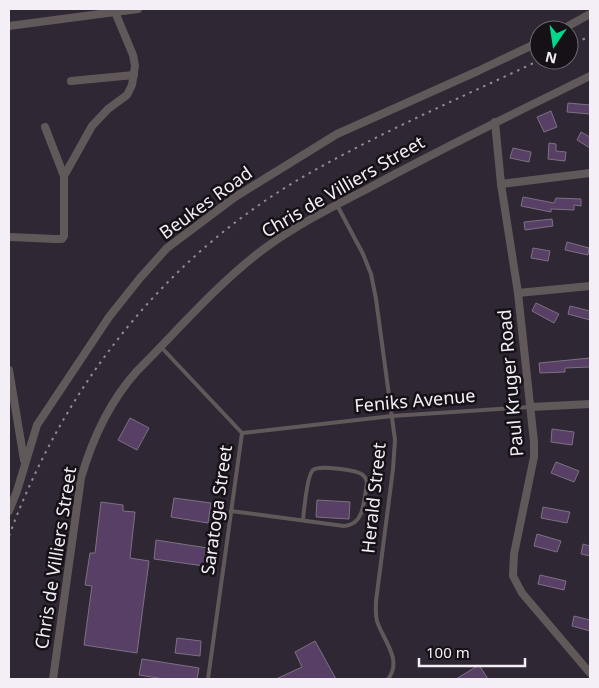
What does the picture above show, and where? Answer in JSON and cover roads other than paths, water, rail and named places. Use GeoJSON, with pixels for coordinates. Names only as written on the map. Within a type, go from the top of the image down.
{"type":"FeatureCollection","features":[{"type":"Feature","properties":{"kind":"street"},"geometry":{"type":"LineString","coordinates":[[9,26],[90,12],[115,12],[138,9]]}},
{"type":"Feature","properties":{"kind":"street"},"geometry":{"type":"LineString","coordinates":[[64,176],[92,126],[103,113],[130,90],[134,75],[133,56],[115,12]]}},
{"type":"Feature","properties":{"kind":"street"},"geometry":{"type":"LineString","coordinates":[[579,20],[590,14]]}},
{"type":"Feature","properties":{"kind":"street","name":"Beukes Road"},"geometry":{"type":"LineString","coordinates":[[9,511],[37,425],[109,317],[154,262],[185,233],[235,197],[337,134],[529,47]]}},
{"type":"Feature","properties":{"kind":"street"},"geometry":{"type":"LineString","coordinates":[[72,81],[134,75]]}},
{"type":"Feature","properties":{"kind":"street","name":"Chris de Villiers Street"},"geometry":{"type":"LineString","coordinates":[[53,679],[77,496],[85,463],[114,401],[126,383],[247,262],[282,237],[423,158],[590,76]]}},
{"type":"Feature","properties":{"kind":"street","name":"Paul Kruger Road"},"geometry":{"type":"LineString","coordinates":[[495,122],[501,184],[518,293],[534,442],[534,457],[514,554],[513,576],[522,593],[590,676]]}},
{"type":"Feature","properties":{"kind":"street"},"geometry":{"type":"LineString","coordinates":[[9,237],[56,239],[63,238],[65,234],[64,176],[45,128]]}},
{"type":"Feature","properties":{"kind":"street"},"geometry":{"type":"LineString","coordinates":[[501,184],[590,173]]}},
{"type":"Feature","properties":{"kind":"street"},"geometry":{"type":"LineString","coordinates":[[518,293],[590,286]]}},
{"type":"Feature","properties":{"kind":"street"},"geometry":{"type":"LineString","coordinates":[[9,370],[25,463]]}},
{"type":"Feature","properties":{"kind":"street","name":"Feniks Avenue"},"geometry":{"type":"LineString","coordinates":[[531,407],[590,404]]}},
{"type":"Feature","properties":{"kind":"lane","name":"Herald Street"},"geometry":{"type":"LineString","coordinates":[[337,205],[363,254],[371,274],[394,432],[394,453],[376,612],[378,622],[393,658],[393,670],[388,679]]}},
{"type":"Feature","properties":{"kind":"lane","name":"Saratoga Street"},"geometry":{"type":"LineString","coordinates":[[161,347],[242,433],[208,679]]}},
{"type":"Feature","properties":{"kind":"lane","name":"Feniks Avenue"},"geometry":{"type":"LineString","coordinates":[[242,433],[392,416],[531,407]]}},
{"type":"Feature","properties":{"kind":"lane"},"geometry":{"type":"LineString","coordinates":[[230,511],[344,526],[355,523],[360,517],[367,482],[365,477],[334,468],[318,467],[313,470],[302,520]]}},
{"type":"Feature","properties":{"kind":"railway"},"geometry":{"type":"LineString","coordinates":[[579,41],[590,36]]}},
{"type":"Feature","properties":{"kind":"railway"},"geometry":{"type":"LineString","coordinates":[[9,536],[31,482],[58,430],[88,380],[122,334],[160,290],[202,250],[247,213],[326,164],[416,118],[529,65]]}}]}
